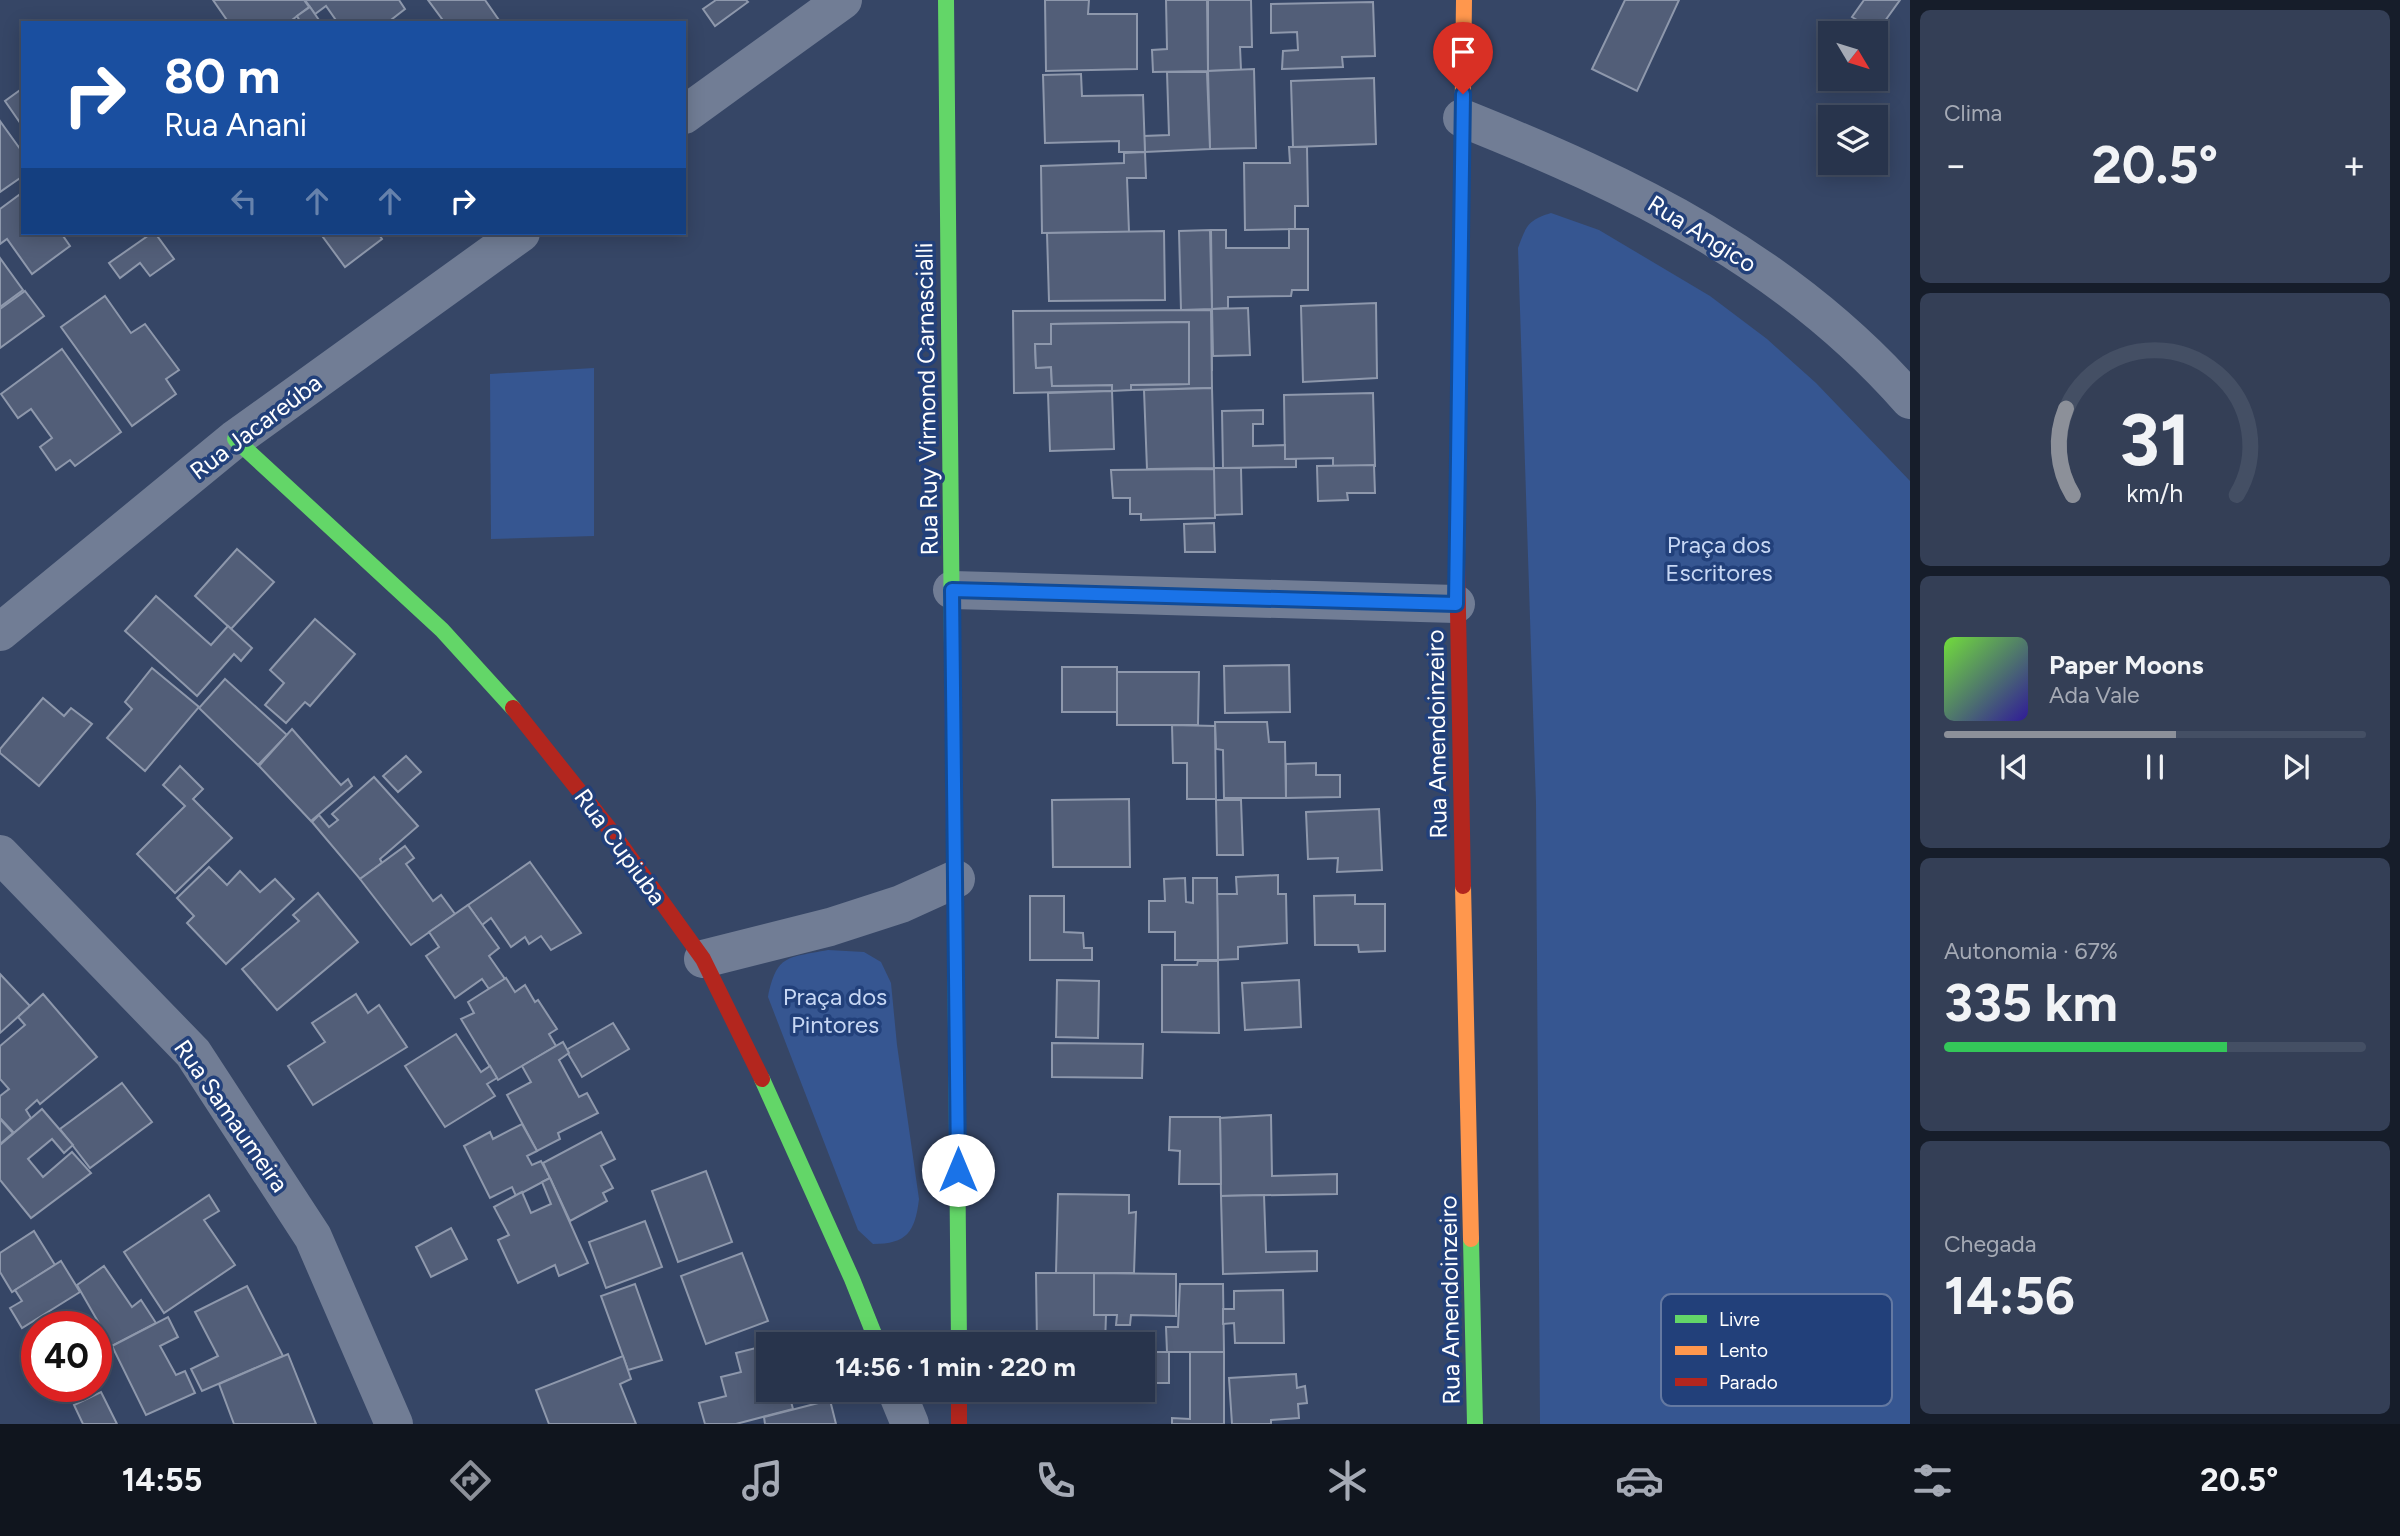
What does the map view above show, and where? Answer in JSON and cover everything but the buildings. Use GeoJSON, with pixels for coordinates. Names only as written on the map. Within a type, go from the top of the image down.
{"type":"FeatureCollection","features":[{"type":"Feature","properties":{"kind":"street"},"geometry":{"type":"LineString","coordinates":[[686,114],[843,0]]}},
{"type":"Feature","properties":{"kind":"street","name":"Rua Ruy Virmond Carnascialli"},"geometry":{"type":"LineString","coordinates":[[946,0],[959,1332]]}},
{"type":"Feature","properties":{"kind":"street","name":"Rua Amendoinzeiro"},"geometry":{"type":"LineString","coordinates":[[1464,0],[1456,604],[1475,1424]]}},
{"type":"Feature","properties":{"kind":"street","name":"Rua Angico"},"geometry":{"type":"LineString","coordinates":[[1462,118],[1612,181],[1734,250],[1806,302],[1853,342],[1910,401]]}},
{"type":"Feature","properties":{"kind":"street","name":"Rua Jacareúba"},"geometry":{"type":"LineString","coordinates":[[0,632],[235,439],[518,235]]}},
{"type":"Feature","properties":{"kind":"street","name":"Rua Cupiuba"},"geometry":{"type":"LineString","coordinates":[[235,439],[442,630],[528,725],[608,827],[703,960],[746,1044],[873,1332]]}},
{"type":"Feature","properties":{"kind":"street"},"geometry":{"type":"LineString","coordinates":[[952,590],[1456,604]]}},
{"type":"Feature","properties":{"kind":"street","name":"Rua Samaumeira"},"geometry":{"type":"LineString","coordinates":[[0,854],[193,1053],[313,1237],[394,1424]]}},
{"type":"Feature","properties":{"kind":"street"},"geometry":{"type":"LineString","coordinates":[[703,960],[830,927],[901,904],[956,879]]}},
{"type":"Feature","properties":{"kind":"street"},"geometry":{"type":"LineString","coordinates":[[901,1402],[910,1424]]}},
{"type":"Feature","properties":{"kind":"street"},"geometry":{"type":"LineString","coordinates":[[959,1402],[959,1424]]}},
{"type":"Feature","properties":{"kind":"green space","name":"Praça dos Escritores"},"geometry":{"type":"Polygon","coordinates":[[[1551,213],[1599,230],[1710,296],[1767,339],[1816,383],[1910,481],[1910,1424],[1540,1424],[1536,803],[1518,248],[1523,234],[1537,218],[1551,213]]]}},
{"type":"Feature","properties":{"kind":"green space"},"geometry":{"type":"Polygon","coordinates":[[[594,368],[594,536],[491,539],[490,374],[594,368]]]}},
{"type":"Feature","properties":{"kind":"green space","name":"Praça dos Pintores"},"geometry":{"type":"Polygon","coordinates":[[[828,950],[864,952],[881,962],[891,983],[919,1199],[912,1228],[894,1242],[873,1244],[858,1230],[768,997],[775,973],[786,960],[828,950]]]}},
{"type":"Feature","properties":{"kind":"traffic: fast"},"geometry":{"type":"LineString","coordinates":[[946,0],[952,645]]}},
{"type":"Feature","properties":{"kind":"traffic: fast"},"geometry":{"type":"LineString","coordinates":[[235,439],[442,630],[513,708]]}},
{"type":"Feature","properties":{"kind":"traffic: fast"},"geometry":{"type":"LineString","coordinates":[[955,925],[959,1332]]}},
{"type":"Feature","properties":{"kind":"traffic: fast"},"geometry":{"type":"LineString","coordinates":[[762,1079],[873,1332]]}},
{"type":"Feature","properties":{"kind":"traffic: fast"},"geometry":{"type":"LineString","coordinates":[[1471,1239],[1475,1424]]}},
{"type":"Feature","properties":{"kind":"traffic: slow"},"geometry":{"type":"LineString","coordinates":[[1457,556],[1464,0]]}},
{"type":"Feature","properties":{"kind":"traffic: slow"},"geometry":{"type":"LineString","coordinates":[[1463,886],[1471,1239]]}},
{"type":"Feature","properties":{"kind":"traffic: jam"},"geometry":{"type":"LineString","coordinates":[[1457,556],[1463,886]]}},
{"type":"Feature","properties":{"kind":"traffic: jam"},"geometry":{"type":"LineString","coordinates":[[952,645],[955,925]]}},
{"type":"Feature","properties":{"kind":"traffic: jam"},"geometry":{"type":"LineString","coordinates":[[513,708],[608,827],[703,959],[762,1079]]}},
{"type":"Feature","properties":{"kind":"traffic: jam"},"geometry":{"type":"LineString","coordinates":[[959,1402],[959,1424]]}},
{"type":"Feature","properties":{"kind":"route"},"geometry":{"type":"LineString","coordinates":[[958,1170],[952,590],[1456,604],[1463,94]]}}]}
